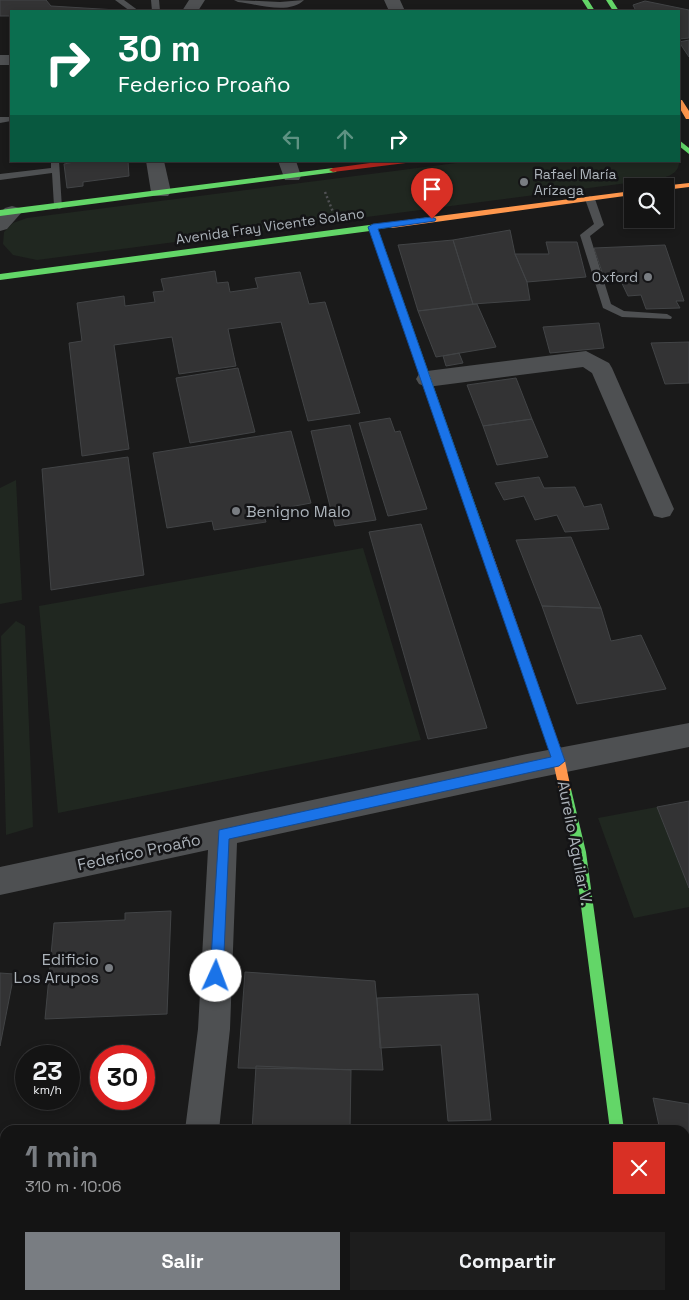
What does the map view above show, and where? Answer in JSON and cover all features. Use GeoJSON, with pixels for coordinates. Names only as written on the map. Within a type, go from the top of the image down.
{"type":"FeatureCollection","features":[{"type":"Feature","properties":{"kind":"main road"},"geometry":{"type":"LineString","coordinates":[[680,105],[687,123]]}},
{"type":"Feature","properties":{"kind":"main road"},"geometry":{"type":"LineString","coordinates":[[680,143],[689,152]]}},
{"type":"Feature","properties":{"kind":"main road"},"geometry":{"type":"LineString","coordinates":[[4,217],[59,206],[161,192],[290,169],[317,173],[399,162]]}},
{"type":"Feature","properties":{"kind":"main road"},"geometry":{"type":"LineString","coordinates":[[674,186],[688,184]]}},
{"type":"Feature","properties":{"kind":"main road","name":"Avenida Fray Vicente Solano"},"geometry":{"type":"LineString","coordinates":[[0,277],[624,194]]}},
{"type":"Feature","properties":{"kind":"main road","name":"Aurelio Aguilar V."},"geometry":{"type":"LineString","coordinates":[[373,227],[559,761],[580,852],[616,1125]]}},
{"type":"Feature","properties":{"kind":"street"},"geometry":{"type":"LineString","coordinates":[[155,162],[161,192]]}},
{"type":"Feature","properties":{"kind":"street"},"geometry":{"type":"LineString","coordinates":[[427,379],[586,359],[600,368],[662,509]]}},
{"type":"Feature","properties":{"kind":"street","name":"Federico Proaño"},"geometry":{"type":"LineString","coordinates":[[0,881],[559,761],[689,735]]}},
{"type":"Feature","properties":{"kind":"street"},"geometry":{"type":"LineString","coordinates":[[203,1125],[214,1029],[223,834]]}},
{"type":"Feature","properties":{"kind":"lane"},"geometry":{"type":"LineString","coordinates":[[119,0],[134,10]]}},
{"type":"Feature","properties":{"kind":"lane"},"geometry":{"type":"LineString","coordinates":[[238,0],[293,5],[300,0]]}},
{"type":"Feature","properties":{"kind":"lane"},"geometry":{"type":"LineString","coordinates":[[0,177],[55,166],[59,206]]}},
{"type":"Feature","properties":{"kind":"lane"},"geometry":{"type":"LineString","coordinates":[[590,199],[599,225],[585,236],[607,306],[622,314],[667,317]]}},
{"type":"Feature","properties":{"kind":"path"},"geometry":{"type":"LineString","coordinates":[[317,173],[341,231]]}},
{"type":"Feature","properties":{"kind":"shaded area"},"geometry":{"type":"Polygon","coordinates":[[[464,162],[679,162],[676,171],[670,176],[662,178],[624,178],[624,183],[37,260],[13,255],[3,244],[4,232],[13,223],[27,218],[464,162]]]}},
{"type":"Feature","properties":{"kind":"shaded area"},"geometry":{"type":"Polygon","coordinates":[[[16,480],[22,600],[0,604],[0,488],[16,480]]]}},
{"type":"Feature","properties":{"kind":"shaded area"},"geometry":{"type":"Polygon","coordinates":[[[363,548],[421,740],[58,813],[39,606],[363,548]]]}},
{"type":"Feature","properties":{"kind":"shaded area"},"geometry":{"type":"Polygon","coordinates":[[[16,621],[25,626],[33,827],[6,835],[1,636],[16,621]]]}},
{"type":"Feature","properties":{"kind":"shaded area"},"geometry":{"type":"Polygon","coordinates":[[[657,807],[689,888],[689,907],[634,918],[598,818],[657,807]]]}},
{"type":"Feature","properties":{"kind":"building"},"geometry":{"type":"Polygon","coordinates":[[[0,0],[46,0],[51,6],[117,10],[10,10],[10,16],[0,16],[0,0]]]}},
{"type":"Feature","properties":{"kind":"building"},"geometry":{"type":"Polygon","coordinates":[[[645,1],[689,10],[689,38],[680,39],[680,10],[636,10],[633,5],[645,1]]]}},
{"type":"Feature","properties":{"kind":"building"},"geometry":{"type":"Polygon","coordinates":[[[689,40],[689,57],[680,44],[680,42],[689,40]]]}},
{"type":"Feature","properties":{"kind":"building"},"geometry":{"type":"Polygon","coordinates":[[[74,162],[128,162],[129,176],[83,182],[83,186],[67,188],[64,164],[74,162]]]}},
{"type":"Feature","properties":{"kind":"building"},"geometry":{"type":"Polygon","coordinates":[[[510,230],[515,254],[527,282],[530,300],[473,304],[453,240],[510,230]]]}},
{"type":"Feature","properties":{"kind":"building"},"geometry":{"type":"Polygon","coordinates":[[[453,240],[473,304],[418,311],[398,245],[453,240]]]}},
{"type":"Feature","properties":{"kind":"building"},"geometry":{"type":"Polygon","coordinates":[[[546,242],[577,242],[586,277],[527,282],[515,254],[549,254],[546,242]]]}},
{"type":"Feature","properties":{"kind":"building","name":"Oxford"},"geometry":{"type":"Polygon","coordinates":[[[665,245],[684,301],[676,301],[680,308],[646,309],[641,295],[628,296],[619,277],[604,278],[594,248],[665,245]]]}},
{"type":"Feature","properties":{"kind":"building"},"geometry":{"type":"Polygon","coordinates":[[[215,271],[217,283],[228,282],[230,292],[258,288],[255,278],[300,272],[309,304],[325,302],[360,413],[308,421],[281,322],[228,329],[236,366],[179,374],[172,337],[114,345],[129,449],[82,456],[69,343],[82,341],[77,303],[124,296],[125,306],[155,302],[153,292],[164,291],[161,279],[215,271]]]}},
{"type":"Feature","properties":{"kind":"building"},"geometry":{"type":"Polygon","coordinates":[[[477,304],[496,347],[436,357],[418,311],[477,304]]]}},
{"type":"Feature","properties":{"kind":"building"},"geometry":{"type":"Polygon","coordinates":[[[599,323],[604,348],[550,353],[543,327],[599,323]]]}},
{"type":"Feature","properties":{"kind":"building"},"geometry":{"type":"Polygon","coordinates":[[[689,342],[689,383],[665,384],[651,343],[689,342]]]}},
{"type":"Feature","properties":{"kind":"building"},"geometry":{"type":"Polygon","coordinates":[[[459,353],[463,363],[446,366],[443,356],[459,353]]]}},
{"type":"Feature","properties":{"kind":"building"},"geometry":{"type":"Polygon","coordinates":[[[238,368],[255,432],[190,443],[176,378],[238,368]]]}},
{"type":"Feature","properties":{"kind":"building"},"geometry":{"type":"Polygon","coordinates":[[[516,378],[532,419],[483,426],[467,385],[516,378]]]}},
{"type":"Feature","properties":{"kind":"building"},"geometry":{"type":"Polygon","coordinates":[[[390,418],[395,432],[400,431],[427,509],[388,516],[359,423],[390,418]]]}},
{"type":"Feature","properties":{"kind":"building"},"geometry":{"type":"Polygon","coordinates":[[[532,419],[548,457],[497,465],[483,426],[532,419]]]}},
{"type":"Feature","properties":{"kind":"building"},"geometry":{"type":"Polygon","coordinates":[[[350,425],[376,520],[335,526],[311,431],[350,425]]]}},
{"type":"Feature","properties":{"kind":"building"},"geometry":{"type":"Polygon","coordinates":[[[291,431],[311,503],[263,512],[266,522],[214,530],[212,521],[167,528],[153,453],[291,431]]]}},
{"type":"Feature","properties":{"kind":"building"},"geometry":{"type":"Polygon","coordinates":[[[128,457],[144,575],[51,590],[42,469],[128,457]]]}},
{"type":"Feature","properties":{"kind":"building"},"geometry":{"type":"Polygon","coordinates":[[[539,477],[544,488],[575,487],[584,507],[601,504],[609,529],[565,532],[557,515],[535,520],[524,496],[504,500],[495,483],[539,477]]]}},
{"type":"Feature","properties":{"kind":"building"},"geometry":{"type":"Polygon","coordinates":[[[421,524],[487,728],[428,739],[369,532],[421,524]]]}},
{"type":"Feature","properties":{"kind":"building"},"geometry":{"type":"Polygon","coordinates":[[[571,537],[601,608],[542,606],[516,540],[571,537]]]}},
{"type":"Feature","properties":{"kind":"building"},"geometry":{"type":"Polygon","coordinates":[[[542,606],[601,608],[611,641],[641,635],[666,689],[577,704],[542,606]]]}},
{"type":"Feature","properties":{"kind":"building"},"geometry":{"type":"Polygon","coordinates":[[[689,801],[689,888],[657,807],[689,801]]]}},
{"type":"Feature","properties":{"kind":"building","name":"Edificio Los Arupos"},"geometry":{"type":"Polygon","coordinates":[[[171,911],[167,1014],[45,1019],[54,923],[125,920],[125,913],[171,911]]]}},
{"type":"Feature","properties":{"kind":"building"},"geometry":{"type":"Polygon","coordinates":[[[245,972],[375,981],[383,1070],[238,1068],[245,972]]]}},
{"type":"Feature","properties":{"kind":"building"},"geometry":{"type":"Polygon","coordinates":[[[0,973],[14,974],[0,1046],[0,973]]]}},
{"type":"Feature","properties":{"kind":"building"},"geometry":{"type":"Polygon","coordinates":[[[478,994],[491,1120],[448,1121],[441,1045],[380,1048],[377,998],[478,994]]]}},
{"type":"Feature","properties":{"kind":"building"},"geometry":{"type":"Polygon","coordinates":[[[256,1066],[351,1070],[350,1125],[252,1125],[256,1066]]]}},
{"type":"Feature","properties":{"kind":"building"},"geometry":{"type":"Polygon","coordinates":[[[653,1098],[689,1104],[689,1125],[659,1125],[653,1098]]]}},
{"type":"Feature","properties":{"kind":"traffic: fast"},"geometry":{"type":"LineString","coordinates":[[585,0],[591,10]]}},
{"type":"Feature","properties":{"kind":"traffic: fast"},"geometry":{"type":"LineString","coordinates":[[609,0],[615,10]]}},
{"type":"Feature","properties":{"kind":"traffic: fast"},"geometry":{"type":"LineString","coordinates":[[680,143],[689,152]]}},
{"type":"Feature","properties":{"kind":"traffic: fast"},"geometry":{"type":"LineString","coordinates":[[0,213],[333,170]]}},
{"type":"Feature","properties":{"kind":"traffic: fast"},"geometry":{"type":"LineString","coordinates":[[0,277],[392,225]]}},
{"type":"Feature","properties":{"kind":"traffic: fast"},"geometry":{"type":"LineString","coordinates":[[373,227],[483,541]]}},
{"type":"Feature","properties":{"kind":"traffic: fast"},"geometry":{"type":"LineString","coordinates":[[565,789],[580,852],[616,1125]]}},
{"type":"Feature","properties":{"kind":"traffic: slow"},"geometry":{"type":"LineString","coordinates":[[680,104],[689,117]]}},
{"type":"Feature","properties":{"kind":"traffic: slow"},"geometry":{"type":"LineString","coordinates":[[674,187],[689,185]]}},
{"type":"Feature","properties":{"kind":"traffic: slow"},"geometry":{"type":"LineString","coordinates":[[392,225],[624,194]]}},
{"type":"Feature","properties":{"kind":"traffic: slow"},"geometry":{"type":"LineString","coordinates":[[483,541],[559,761],[565,789]]}},
{"type":"Feature","properties":{"kind":"traffic: jam"},"geometry":{"type":"LineString","coordinates":[[333,170],[398,162]]}},
{"type":"Feature","properties":{"kind":"place","name":"Rafael María Arízaga"},"geometry":{"type":"Point","coordinates":[524,182]}},
{"type":"Feature","properties":{"kind":"place","name":"Oxford"},"geometry":{"type":"Point","coordinates":[648,277]}},
{"type":"Feature","properties":{"kind":"place","name":"Benigno Malo"},"geometry":{"type":"Point","coordinates":[236,511]}},
{"type":"Feature","properties":{"kind":"place","name":"Edificio Los Arupos"},"geometry":{"type":"Point","coordinates":[109,968]}},
{"type":"Feature","properties":{"kind":"route"},"geometry":{"type":"LineString","coordinates":[[216,976],[223,834],[559,761],[373,227],[432,219]]}}]}
